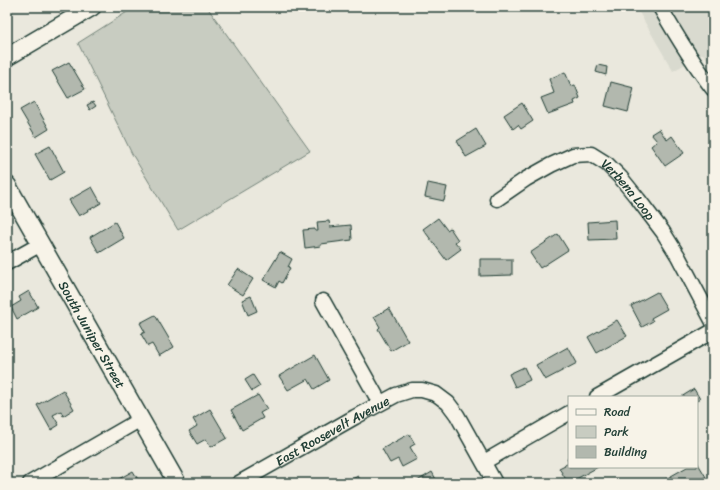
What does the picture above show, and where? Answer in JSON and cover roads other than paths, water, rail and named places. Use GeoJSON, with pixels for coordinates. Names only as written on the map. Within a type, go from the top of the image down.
{"type":"FeatureCollection","features":[{"type":"Feature","properties":{"kind":"street"},"geometry":{"type":"LineString","coordinates":[[7,57],[92,7]]}},
{"type":"Feature","properties":{"kind":"street"},"geometry":{"type":"LineString","coordinates":[[660,7],[700,72],[713,89]]}},
{"type":"Feature","properties":{"kind":"street","name":"Verbena Loop"},"geometry":{"type":"LineString","coordinates":[[497,199],[526,178],[551,165],[573,155],[591,154],[607,164],[621,178],[663,232],[678,256],[713,322]]}},
{"type":"Feature","properties":{"kind":"street","name":"South Juniper Street"},"geometry":{"type":"LineString","coordinates":[[7,185],[177,483]]}},
{"type":"Feature","properties":{"kind":"street"},"geometry":{"type":"LineString","coordinates":[[7,263],[41,244]]}},
{"type":"Feature","properties":{"kind":"street"},"geometry":{"type":"LineString","coordinates":[[323,301],[380,403]]}},
{"type":"Feature","properties":{"kind":"street"},"geometry":{"type":"LineString","coordinates":[[599,396],[713,331]]}},
{"type":"Feature","properties":{"kind":"street","name":"East Roosevelt Avenue"},"geometry":{"type":"LineString","coordinates":[[239,483],[355,416],[408,390],[422,390],[436,394],[448,403],[457,415],[484,462]]}},
{"type":"Feature","properties":{"kind":"street"},"geometry":{"type":"LineString","coordinates":[[495,483],[484,462],[568,414]]}},
{"type":"Feature","properties":{"kind":"street"},"geometry":{"type":"LineString","coordinates":[[30,483],[141,419]]}}]}
